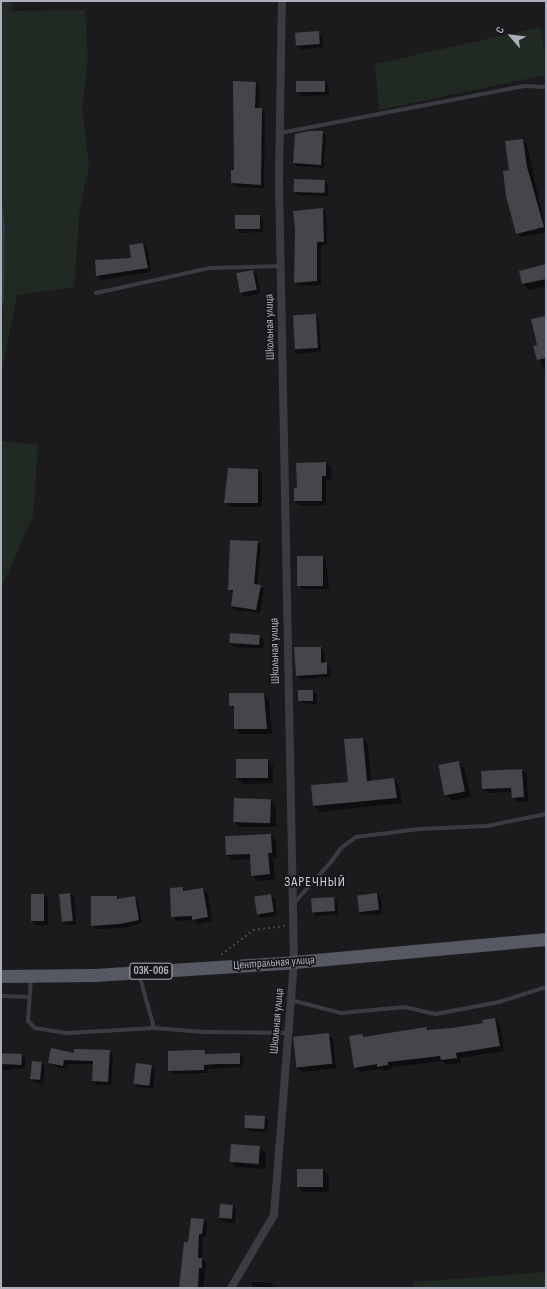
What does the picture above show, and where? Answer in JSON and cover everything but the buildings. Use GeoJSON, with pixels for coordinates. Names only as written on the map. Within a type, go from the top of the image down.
{"type":"FeatureCollection","features":[{"type":"Feature","properties":{"kind":"main road","name":"Центральная улица"},"geometry":{"type":"LineString","coordinates":[[1,976],[138,972],[294,962],[546,939]]}},
{"type":"Feature","properties":{"kind":"street","name":"Школьная улица"},"geometry":{"type":"LineString","coordinates":[[231,1288],[274,1215],[294,962],[280,266],[282,1]]}},
{"type":"Feature","properties":{"kind":"lane"},"geometry":{"type":"LineString","coordinates":[[280,133],[525,86],[546,87]]}},
{"type":"Feature","properties":{"kind":"lane"},"geometry":{"type":"LineString","coordinates":[[96,293],[210,268],[280,266]]}},
{"type":"Feature","properties":{"kind":"lane"},"geometry":{"type":"LineString","coordinates":[[292,905],[332,862],[340,848],[356,837],[420,829],[487,826],[546,814]]}},
{"type":"Feature","properties":{"kind":"lane"},"geometry":{"type":"LineString","coordinates":[[138,972],[154,1028]]}},
{"type":"Feature","properties":{"kind":"lane"},"geometry":{"type":"LineString","coordinates":[[31,976],[28,1021],[35,1028],[68,1033],[154,1028],[205,1032],[288,1033]]}},
{"type":"Feature","properties":{"kind":"lane"},"geometry":{"type":"LineString","coordinates":[[291,1000],[341,1013],[405,1007],[436,1014],[499,1002],[546,987]]}},
{"type":"Feature","properties":{"kind":"lane"},"geometry":{"type":"LineString","coordinates":[[1,996],[29,997]]}},
{"type":"Feature","properties":{"kind":"path"},"geometry":{"type":"LineString","coordinates":[[217,958],[253,930],[293,926]]}},
{"type":"Feature","properties":{"kind":"shaded area"},"geometry":{"type":"Polygon","coordinates":[[[1,1],[13,1],[11,11],[85,10],[88,57],[82,108],[89,167],[80,207],[74,287],[17,295],[1,375],[5,226],[1,192],[1,1]]]}},
{"type":"Feature","properties":{"kind":"shaded area"},"geometry":{"type":"Polygon","coordinates":[[[540,27],[546,59],[546,75],[379,110],[375,64],[540,27]]]}},
{"type":"Feature","properties":{"kind":"shaded area"},"geometry":{"type":"Polygon","coordinates":[[[1,192],[5,226],[4,299],[1,312],[1,192]]]}},
{"type":"Feature","properties":{"kind":"shaded area"},"geometry":{"type":"Polygon","coordinates":[[[1,441],[38,445],[33,516],[1,589],[1,441]]]}},
{"type":"Feature","properties":{"kind":"shaded area"},"geometry":{"type":"Polygon","coordinates":[[[546,1272],[546,1288],[414,1288],[413,1282],[546,1272]]]}},
{"type":"Feature","properties":{"kind":"district","name":"ЗАРЕЧНЫЙ"},"geometry":{"type":"Point","coordinates":[315,882]}}]}
